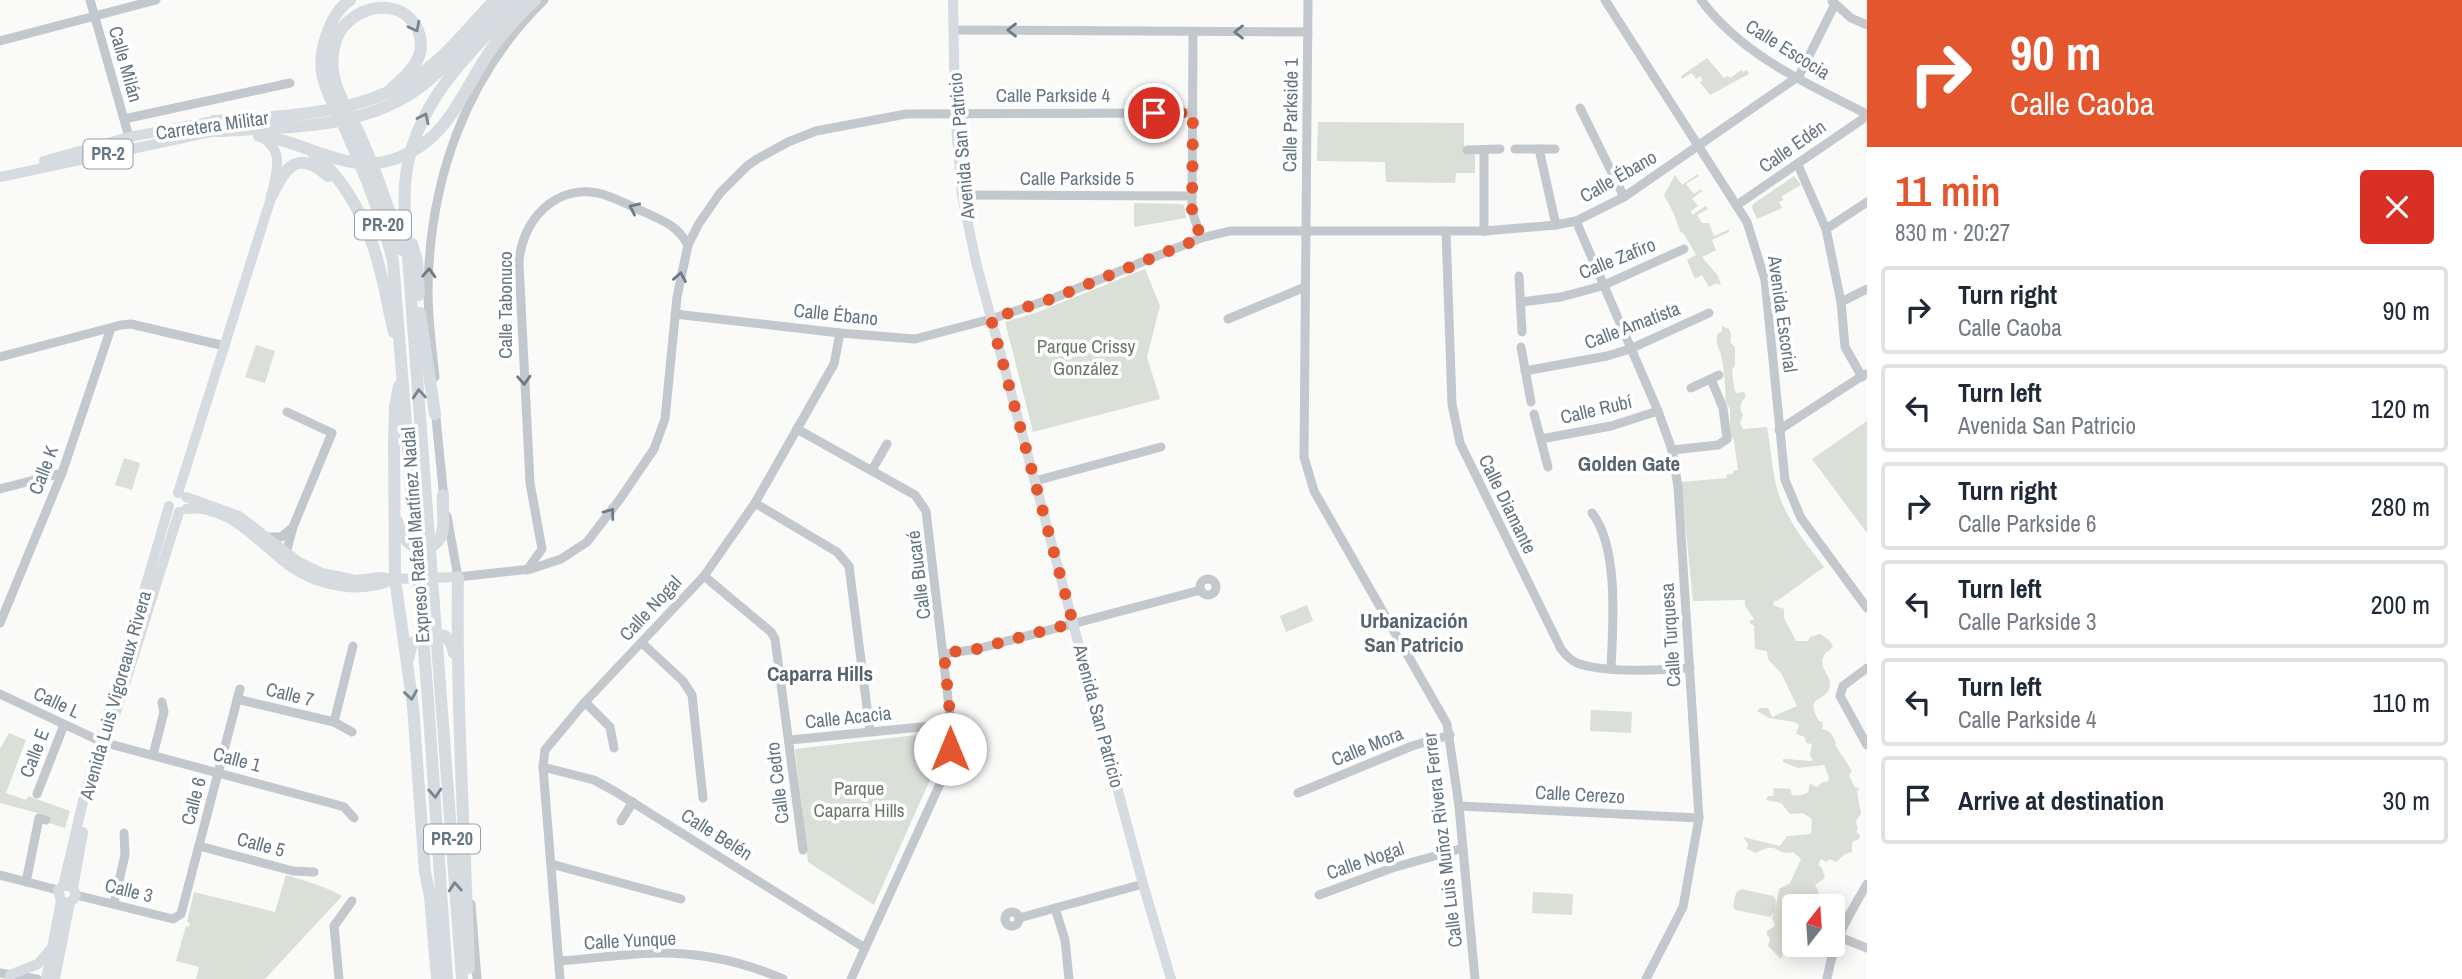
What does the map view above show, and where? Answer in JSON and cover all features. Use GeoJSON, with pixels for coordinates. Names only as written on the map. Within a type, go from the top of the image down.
{"type":"FeatureCollection","features":[{"type":"Feature","properties":{"kind":"highway"},"geometry":{"type":"LineString","coordinates":[[338,102],[323,78],[321,58],[327,33],[341,7],[350,0]]}},
{"type":"Feature","properties":{"kind":"highway"},"geometry":{"type":"LineString","coordinates":[[338,16],[363,0]]}},
{"type":"Feature","properties":{"kind":"highway","name":"PR-2"},"geometry":{"type":"LineString","coordinates":[[389,98],[439,59],[495,0]]}},
{"type":"Feature","properties":{"kind":"highway","name":"PR-2"},"geometry":{"type":"LineString","coordinates":[[389,98],[416,90],[435,75],[508,0]]}},
{"type":"Feature","properties":{"kind":"highway"},"geometry":{"type":"LineString","coordinates":[[409,270],[405,183],[409,161],[425,116],[453,73],[523,0]]}},
{"type":"Feature","properties":{"kind":"highway"},"geometry":{"type":"LineString","coordinates":[[259,136],[274,137],[356,163],[375,163],[407,154],[432,138],[454,113],[492,48],[535,0]]}},
{"type":"Feature","properties":{"kind":"highway"},"geometry":{"type":"LineString","coordinates":[[338,102],[333,71],[337,37],[342,28],[357,14],[384,5],[400,9],[407,14],[416,26],[420,40],[420,52],[414,65],[389,98]]}},
{"type":"Feature","properties":{"kind":"highway","name":"Carretera Militar"},"geometry":{"type":"LineString","coordinates":[[216,126],[303,121],[361,103],[389,98]]}},
{"type":"Feature","properties":{"kind":"highway","name":"PR-20"},"geometry":{"type":"LineString","coordinates":[[338,102],[386,197],[409,270]]}},
{"type":"Feature","properties":{"kind":"highway","name":"Expreso Rafael Martínez Nadal"},"geometry":{"type":"LineString","coordinates":[[338,102],[369,183],[393,261],[411,487],[462,979]]}},
{"type":"Feature","properties":{"kind":"highway"},"geometry":{"type":"LineString","coordinates":[[305,148],[332,169],[350,197],[370,241],[382,275],[402,362],[395,407],[395,579],[413,706],[435,979]]}},
{"type":"Feature","properties":{"kind":"highway"},"geometry":{"type":"LineString","coordinates":[[272,195],[282,173],[301,163],[324,172],[350,197]]}},
{"type":"Feature","properties":{"kind":"highway"},"geometry":{"type":"LineString","coordinates":[[405,220],[417,261],[421,322],[435,414]]}},
{"type":"Feature","properties":{"kind":"highway","name":"Expreso Rafael Martínez Nadal"},"geometry":{"type":"LineString","coordinates":[[409,270],[426,486],[447,979]]}},
{"type":"Feature","properties":{"kind":"highway"},"geometry":{"type":"LineString","coordinates":[[395,514],[407,542],[420,548],[430,547],[438,542],[442,532],[443,495]]}},
{"type":"Feature","properties":{"kind":"highway"},"geometry":{"type":"LineString","coordinates":[[458,577],[457,663],[468,884],[468,979]]}},
{"type":"Feature","properties":{"kind":"highway"},"geometry":{"type":"LineString","coordinates":[[407,665],[412,643],[420,636],[433,633],[449,639],[457,663]]}},
{"type":"Feature","properties":{"kind":"main road","name":"Avenida San Patricio"},"geometry":{"type":"LineString","coordinates":[[953,0],[955,113],[962,195],[976,262],[1171,979]]}},
{"type":"Feature","properties":{"kind":"main road","name":"Carretera Militar"},"geometry":{"type":"LineString","coordinates":[[0,175],[129,137],[216,126]]}},
{"type":"Feature","properties":{"kind":"main road","name":"Carretera Militar"},"geometry":{"type":"LineString","coordinates":[[0,175],[216,126]]}},
{"type":"Feature","properties":{"kind":"main road"},"geometry":{"type":"LineString","coordinates":[[216,126],[259,136]]}},
{"type":"Feature","properties":{"kind":"main road","name":"Avenida Luis Vigoreaux Rivera"},"geometry":{"type":"LineString","coordinates":[[46,979],[52,945],[76,864],[103,742],[180,503],[272,195],[278,157],[270,142],[259,136]]}},
{"type":"Feature","properties":{"kind":"main road"},"geometry":{"type":"LineString","coordinates":[[180,503],[232,512],[306,567],[328,575],[356,580],[379,577],[458,577]]}},
{"type":"Feature","properties":{"kind":"main road"},"geometry":{"type":"LineString","coordinates":[[180,503],[234,522],[293,569],[321,581],[360,587],[379,586],[395,579]]}},
{"type":"Feature","properties":{"kind":"main road","name":"Avenida Luis Vigoreaux Rivera"},"geometry":{"type":"LineString","coordinates":[[55,979],[67,894]]}},
{"type":"Feature","properties":{"kind":"main road"},"geometry":{"type":"LineString","coordinates":[[9,976],[38,964],[47,956],[52,945]]}},
{"type":"Feature","properties":{"kind":"street","name":"Calle Milán"},"geometry":{"type":"LineString","coordinates":[[90,0],[129,137]]}},
{"type":"Feature","properties":{"kind":"street"},"geometry":{"type":"LineString","coordinates":[[0,41],[156,0]]}},
{"type":"Feature","properties":{"kind":"street"},"geometry":{"type":"LineString","coordinates":[[458,577],[443,495],[435,414],[437,393],[428,294],[432,235],[450,155],[466,110],[507,40],[544,0]]}},
{"type":"Feature","properties":{"kind":"street","name":"Calle Parkside 1"},"geometry":{"type":"LineString","coordinates":[[1306,230],[1308,0]]}},
{"type":"Feature","properties":{"kind":"street","name":"Avenida Escorial"},"geometry":{"type":"LineString","coordinates":[[1605,0],[1747,222],[1765,280],[1785,480],[1801,518],[1867,608]]}},
{"type":"Feature","properties":{"kind":"street","name":"Calle Escocia"},"geometry":{"type":"LineString","coordinates":[[1701,0],[1728,31],[1747,47],[1796,78],[1867,115]]}},
{"type":"Feature","properties":{"kind":"street"},"geometry":{"type":"LineString","coordinates":[[1833,2],[1851,18],[1867,25]]}},
{"type":"Feature","properties":{"kind":"street","name":"Calle Ébano"},"geometry":{"type":"LineString","coordinates":[[675,314],[909,340],[991,319],[1054,298],[1201,238],[1230,231],[1484,231],[1556,225],[1576,220],[1624,197],[1796,78],[1833,2]]}},
{"type":"Feature","properties":{"kind":"street"},"geometry":{"type":"LineString","coordinates":[[953,30],[1308,32]]}},
{"type":"Feature","properties":{"kind":"street"},"geometry":{"type":"LineString","coordinates":[[1194,32],[1192,211],[1201,238]]}},
{"type":"Feature","properties":{"kind":"street"},"geometry":{"type":"LineString","coordinates":[[124,119],[290,83]]}},
{"type":"Feature","properties":{"kind":"street"},"geometry":{"type":"LineString","coordinates":[[1580,108],[1624,197]]}},
{"type":"Feature","properties":{"kind":"street","name":"Calle Parkside 4"},"geometry":{"type":"LineString","coordinates":[[458,577],[527,569],[561,559],[587,542],[620,499],[654,449],[665,419],[680,275],[688,245],[720,193],[747,166],[788,142],[816,131],[906,114],[1193,113]]}},
{"type":"Feature","properties":{"kind":"street","name":"Calle Edén"},"geometry":{"type":"LineString","coordinates":[[1737,205],[1867,115]]}},
{"type":"Feature","properties":{"kind":"street"},"geometry":{"type":"LineString","coordinates":[[1467,150],[1500,149]]}},
{"type":"Feature","properties":{"kind":"street"},"geometry":{"type":"LineString","coordinates":[[1515,149],[1555,149]]}},
{"type":"Feature","properties":{"kind":"street"},"geometry":{"type":"LineString","coordinates":[[1539,149],[1556,225]]}},
{"type":"Feature","properties":{"kind":"street"},"geometry":{"type":"LineString","coordinates":[[1484,150],[1484,231]]}},
{"type":"Feature","properties":{"kind":"street"},"geometry":{"type":"LineString","coordinates":[[1779,430],[1865,375],[1845,347],[1841,302],[1826,229],[1798,164]]}},
{"type":"Feature","properties":{"kind":"street","name":"Calle Tabonuco"},"geometry":{"type":"LineString","coordinates":[[542,549],[530,483],[523,378],[519,263],[525,234],[538,212],[559,198],[582,192],[614,198],[675,227],[688,245]]}},
{"type":"Feature","properties":{"kind":"street","name":"Calle Parkside 5"},"geometry":{"type":"LineString","coordinates":[[962,195],[1192,196]]}},
{"type":"Feature","properties":{"kind":"street"},"geometry":{"type":"LineString","coordinates":[[1826,229],[1867,202]]}},
{"type":"Feature","properties":{"kind":"street","name":"Calle Turquesa"},"geometry":{"type":"LineString","coordinates":[[1576,220],[1602,286],[1658,411],[1672,450],[1678,487],[1699,818],[1683,907],[1646,979]]}},
{"type":"Feature","properties":{"kind":"street"},"geometry":{"type":"LineString","coordinates":[[675,227],[698,225]]}},
{"type":"Feature","properties":{"kind":"street","name":"Calle Luis Muñoz Rivera Ferrer"},"geometry":{"type":"LineString","coordinates":[[1306,230],[1303,443],[1306,467],[1314,491],[1441,710],[1450,735],[1475,979]]}},
{"type":"Feature","properties":{"kind":"street","name":"Calle Diamante"},"geometry":{"type":"LineString","coordinates":[[1446,231],[1452,404],[1460,443],[1560,649],[1582,665],[1611,668],[1690,668]]}},
{"type":"Feature","properties":{"kind":"street","name":"Calle Zafiro"},"geometry":{"type":"LineString","coordinates":[[1521,302],[1561,297],[1602,286],[1684,249]]}},
{"type":"Feature","properties":{"kind":"street"},"geometry":{"type":"LineString","coordinates":[[1519,276],[1522,332]]}},
{"type":"Feature","properties":{"kind":"street"},"geometry":{"type":"LineString","coordinates":[[1228,319],[1305,287]]}},
{"type":"Feature","properties":{"kind":"street"},"geometry":{"type":"LineString","coordinates":[[1841,302],[1867,289]]}},
{"type":"Feature","properties":{"kind":"street","name":"Calle Amatista"},"geometry":{"type":"LineString","coordinates":[[1525,371],[1583,362],[1630,348],[1709,313]]}},
{"type":"Feature","properties":{"kind":"street"},"geometry":{"type":"LineString","coordinates":[[0,357],[131,324],[225,346]]}},
{"type":"Feature","properties":{"kind":"street","name":"Calle K"},"geometry":{"type":"LineString","coordinates":[[0,623],[62,473],[111,328]]}},
{"type":"Feature","properties":{"kind":"street","name":"Calle Nogal"},"geometry":{"type":"LineString","coordinates":[[560,979],[543,768],[545,750],[585,702],[704,576],[755,503],[834,364],[840,333]]}},
{"type":"Feature","properties":{"kind":"street"},"geometry":{"type":"LineString","coordinates":[[1521,347],[1531,402]]}},
{"type":"Feature","properties":{"kind":"street"},"geometry":{"type":"LineString","coordinates":[[1672,450],[1718,445],[1727,439],[1715,377],[1690,388]]}},
{"type":"Feature","properties":{"kind":"street","name":"Calle Rubí"},"geometry":{"type":"LineString","coordinates":[[1541,439],[1611,426],[1658,411]]}},
{"type":"Feature","properties":{"kind":"street"},"geometry":{"type":"LineString","coordinates":[[286,552],[293,527],[332,433],[288,412]]}},
{"type":"Feature","properties":{"kind":"street"},"geometry":{"type":"LineString","coordinates":[[1534,414],[1548,467]]}},
{"type":"Feature","properties":{"kind":"street","name":"Calle Bucaré"},"geometry":{"type":"LineString","coordinates":[[797,429],[915,495],[926,511],[951,724],[950,749],[944,775],[851,979]]}},
{"type":"Feature","properties":{"kind":"street"},"geometry":{"type":"LineString","coordinates":[[872,470],[887,444]]}},
{"type":"Feature","properties":{"kind":"street"},"geometry":{"type":"LineString","coordinates":[[1035,481],[1161,447]]}},
{"type":"Feature","properties":{"kind":"street"},"geometry":{"type":"LineString","coordinates":[[0,489],[62,473]]}},
{"type":"Feature","properties":{"kind":"street"},"geometry":{"type":"LineString","coordinates":[[755,503],[837,552],[849,566],[870,731]]}},
{"type":"Feature","properties":{"kind":"street"},"geometry":{"type":"LineString","coordinates":[[1592,513],[1603,531],[1608,548],[1614,619],[1611,668]]}},
{"type":"Feature","properties":{"kind":"street"},"geometry":{"type":"LineString","coordinates":[[267,537],[281,537],[293,527]]}},
{"type":"Feature","properties":{"kind":"street"},"geometry":{"type":"LineString","coordinates":[[527,569],[542,549],[561,559]]}},
{"type":"Feature","properties":{"kind":"street","name":"Calle Cedro"},"geometry":{"type":"LineString","coordinates":[[704,576],[771,632],[775,639],[803,850]]}},
{"type":"Feature","properties":{"kind":"street"},"geometry":{"type":"LineString","coordinates":[[944,653],[977,649],[1201,590]]}},
{"type":"Feature","properties":{"kind":"street"},"geometry":{"type":"LineString","coordinates":[[642,643],[683,681],[692,695],[703,798]]}},
{"type":"Feature","properties":{"kind":"street"},"geometry":{"type":"LineString","coordinates":[[334,722],[353,646]]}},
{"type":"Feature","properties":{"kind":"street"},"geometry":{"type":"LineString","coordinates":[[1867,668],[1843,686],[1840,696],[1867,745]]}},
{"type":"Feature","properties":{"kind":"street","name":"Calle L"},"geometry":{"type":"LineString","coordinates":[[0,694],[103,742]]}},
{"type":"Feature","properties":{"kind":"street","name":"Calle 7"},"geometry":{"type":"LineString","coordinates":[[239,694],[334,722],[352,732]]}},
{"type":"Feature","properties":{"kind":"street","name":"Calle 6"},"geometry":{"type":"LineString","coordinates":[[173,919],[181,914],[239,694]]}},
{"type":"Feature","properties":{"kind":"street"},"geometry":{"type":"LineString","coordinates":[[153,755],[164,712],[162,702]]}},
{"type":"Feature","properties":{"kind":"street"},"geometry":{"type":"LineString","coordinates":[[585,702],[610,727],[614,748]]}},
{"type":"Feature","properties":{"kind":"street","name":"Calle Acacia"},"geometry":{"type":"LineString","coordinates":[[790,740],[951,724]]}},
{"type":"Feature","properties":{"kind":"street","name":"Calle E"},"geometry":{"type":"LineString","coordinates":[[37,794],[64,725]]}},
{"type":"Feature","properties":{"kind":"street","name":"Calle Mora"},"geometry":{"type":"LineString","coordinates":[[1298,793],[1412,746],[1450,735]]}},
{"type":"Feature","properties":{"kind":"street","name":"Calle 1"},"geometry":{"type":"LineString","coordinates":[[103,742],[344,807],[354,818]]}},
{"type":"Feature","properties":{"kind":"street","name":"Calle Belén"},"geometry":{"type":"LineString","coordinates":[[543,768],[594,780],[865,948]]}},
{"type":"Feature","properties":{"kind":"street"},"geometry":{"type":"LineString","coordinates":[[621,821],[633,802]]}},
{"type":"Feature","properties":{"kind":"street","name":"Calle Cerezo"},"geometry":{"type":"LineString","coordinates":[[1459,806],[1699,818]]}},
{"type":"Feature","properties":{"kind":"street"},"geometry":{"type":"LineString","coordinates":[[26,882],[39,818],[46,820]]}},
{"type":"Feature","properties":{"kind":"street"},"geometry":{"type":"LineString","coordinates":[[114,904],[125,855],[124,833]]}},
{"type":"Feature","properties":{"kind":"street","name":"Calle 5"},"geometry":{"type":"LineString","coordinates":[[199,846],[293,871],[314,872]]}},
{"type":"Feature","properties":{"kind":"street","name":"Calle Nogal"},"geometry":{"type":"LineString","coordinates":[[1319,895],[1392,868],[1463,848]]}},
{"type":"Feature","properties":{"kind":"street"},"geometry":{"type":"LineString","coordinates":[[551,864],[681,899]]}},
{"type":"Feature","properties":{"kind":"street","name":"Calle 3"},"geometry":{"type":"LineString","coordinates":[[0,875],[173,919]]}},
{"type":"Feature","properties":{"kind":"street"},"geometry":{"type":"LineString","coordinates":[[468,884],[473,913],[477,979]]}},
{"type":"Feature","properties":{"kind":"street"},"geometry":{"type":"LineString","coordinates":[[1019,918],[1143,884]]}},
{"type":"Feature","properties":{"kind":"street"},"geometry":{"type":"LineString","coordinates":[[1845,922],[1867,884]]}},
{"type":"Feature","properties":{"kind":"street"},"geometry":{"type":"LineString","coordinates":[[339,979],[334,926],[352,901]]}},
{"type":"Feature","properties":{"kind":"street"},"geometry":{"type":"LineString","coordinates":[[1055,908],[1065,940],[1069,979]]}},
{"type":"Feature","properties":{"kind":"street"},"geometry":{"type":"LineString","coordinates":[[1845,939],[1867,948]]}},
{"type":"Feature","properties":{"kind":"street","name":"Calle Yunque"},"geometry":{"type":"LineString","coordinates":[[559,961],[641,954],[687,955],[742,964],[783,979]]}},
{"type":"Feature","properties":{"kind":"street"},"geometry":{"type":"LineString","coordinates":[[1827,979],[1831,957]]}},
{"type":"Feature","properties":{"kind":"street"},"geometry":{"type":"LineString","coordinates":[[9,976],[37,979]]}},
{"type":"Feature","properties":{"kind":"green space"},"geometry":{"type":"Polygon","coordinates":[[[1707,58],[1724,78],[1730,78],[1741,70],[1747,70],[1749,74],[1710,95],[1700,82],[1703,80],[1700,76],[1696,79],[1692,73],[1682,79],[1681,76],[1707,58]]]}},
{"type":"Feature","properties":{"kind":"green space"},"geometry":{"type":"Polygon","coordinates":[[[1318,122],[1464,123],[1464,152],[1475,153],[1475,173],[1456,173],[1455,183],[1386,182],[1385,162],[1317,161],[1318,122]]]}},
{"type":"Feature","properties":{"kind":"green space"},"geometry":{"type":"Polygon","coordinates":[[[1698,174],[1699,176],[1686,184],[1694,194],[1701,189],[1702,191],[1692,199],[1698,206],[1691,211],[1692,215],[1706,206],[1708,209],[1697,215],[1702,223],[1709,223],[1714,236],[1732,228],[1712,240],[1716,250],[1702,257],[1718,276],[1721,284],[1709,287],[1702,275],[1695,279],[1687,260],[1696,255],[1680,231],[1664,195],[1675,175],[1682,185],[1698,174]]]}},
{"type":"Feature","properties":{"kind":"green space"},"geometry":{"type":"Polygon","coordinates":[[[1794,176],[1801,185],[1782,196],[1783,200],[1779,202],[1782,208],[1757,219],[1753,204],[1794,176]]]}},
{"type":"Feature","properties":{"kind":"green space"},"geometry":{"type":"Polygon","coordinates":[[[1134,203],[1184,205],[1186,218],[1134,227],[1134,203]]]}},
{"type":"Feature","properties":{"kind":"green space","name":"Parque Crissy González"},"geometry":{"type":"Polygon","coordinates":[[[1145,269],[1160,306],[1147,357],[1160,399],[1033,432],[1005,322],[1038,312],[1145,269]]]}},
{"type":"Feature","properties":{"kind":"green space"},"geometry":{"type":"Polygon","coordinates":[[[1722,326],[1729,329],[1730,342],[1735,347],[1735,365],[1732,370],[1734,388],[1736,393],[1744,392],[1746,396],[1741,405],[1743,415],[1740,423],[1743,429],[1767,427],[1774,477],[1786,512],[1824,567],[1774,601],[1773,605],[1784,609],[1784,618],[1796,641],[1808,641],[1810,637],[1820,634],[1833,646],[1822,662],[1830,685],[1828,691],[1815,702],[1815,712],[1819,721],[1823,722],[1822,729],[1833,736],[1835,745],[1852,771],[1849,775],[1855,788],[1858,787],[1859,790],[1861,814],[1856,821],[1856,832],[1860,835],[1859,839],[1852,842],[1852,852],[1836,862],[1821,859],[1818,865],[1825,878],[1815,885],[1818,894],[1782,894],[1781,959],[1768,946],[1770,938],[1767,931],[1775,926],[1772,917],[1774,913],[1770,917],[1735,910],[1733,906],[1736,893],[1741,889],[1773,896],[1776,900],[1775,912],[1779,889],[1790,883],[1801,859],[1793,852],[1782,852],[1773,848],[1756,853],[1747,849],[1748,844],[1743,837],[1780,846],[1787,836],[1811,834],[1812,819],[1803,813],[1790,814],[1781,803],[1766,800],[1768,796],[1773,796],[1774,788],[1790,789],[1792,795],[1801,795],[1808,792],[1810,784],[1817,787],[1828,781],[1829,777],[1824,765],[1798,768],[1783,762],[1783,759],[1813,761],[1810,755],[1812,744],[1806,743],[1805,737],[1796,734],[1799,725],[1795,722],[1769,718],[1757,711],[1760,708],[1768,708],[1772,717],[1797,706],[1781,673],[1768,659],[1767,651],[1755,649],[1754,625],[1750,624],[1754,619],[1745,606],[1745,600],[1693,601],[1681,482],[1727,478],[1726,475],[1738,470],[1734,440],[1730,436],[1730,409],[1725,401],[1724,371],[1717,342],[1718,333],[1722,332],[1722,326]]]}},
{"type":"Feature","properties":{"kind":"green space"},"geometry":{"type":"Polygon","coordinates":[[[256,345],[275,351],[265,383],[245,377],[256,345]]]}},
{"type":"Feature","properties":{"kind":"green space"},"geometry":{"type":"Polygon","coordinates":[[[1867,421],[1867,533],[1812,459],[1867,421]]]}},
{"type":"Feature","properties":{"kind":"green space"},"geometry":{"type":"Polygon","coordinates":[[[124,458],[140,463],[132,490],[115,485],[124,458]]]}},
{"type":"Feature","properties":{"kind":"green space"},"geometry":{"type":"Polygon","coordinates":[[[1307,605],[1313,621],[1286,632],[1280,616],[1307,605]]]}},
{"type":"Feature","properties":{"kind":"green space"},"geometry":{"type":"Polygon","coordinates":[[[1591,710],[1632,712],[1631,733],[1590,731],[1591,710]]]}},
{"type":"Feature","properties":{"kind":"green space","name":"Parque Caparra Hills"},"geometry":{"type":"Polygon","coordinates":[[[943,732],[942,753],[874,905],[808,862],[795,749],[943,732]]]}},
{"type":"Feature","properties":{"kind":"green space"},"geometry":{"type":"Polygon","coordinates":[[[9,733],[26,740],[6,793],[26,800],[28,796],[70,811],[65,828],[49,823],[49,816],[0,803],[0,749],[9,733]]]}},
{"type":"Feature","properties":{"kind":"green space"},"geometry":{"type":"Polygon","coordinates":[[[286,875],[342,896],[265,979],[196,979],[199,967],[176,961],[186,926],[189,927],[190,923],[187,922],[194,892],[275,912],[286,875]]]}},
{"type":"Feature","properties":{"kind":"green space"},"geometry":{"type":"Polygon","coordinates":[[[1533,892],[1573,894],[1572,915],[1532,913],[1533,892]]]}},
{"type":"Feature","properties":{"kind":"district","name":"Golden Gate"},"geometry":{"type":"Point","coordinates":[1629,464]}},
{"type":"Feature","properties":{"kind":"district","name":"Urbanización San Patricio"},"geometry":{"type":"Point","coordinates":[1414,633]}},
{"type":"Feature","properties":{"kind":"district","name":"Caparra Hills"},"geometry":{"type":"Point","coordinates":[820,674]}},
{"type":"Feature","properties":{"kind":"route"},"geometry":{"type":"LineString","coordinates":[[950,749],[951,724],[944,653],[977,649],[1073,623],[991,319],[1054,298],[1201,238],[1192,211],[1193,113],[1154,113]]}}]}
